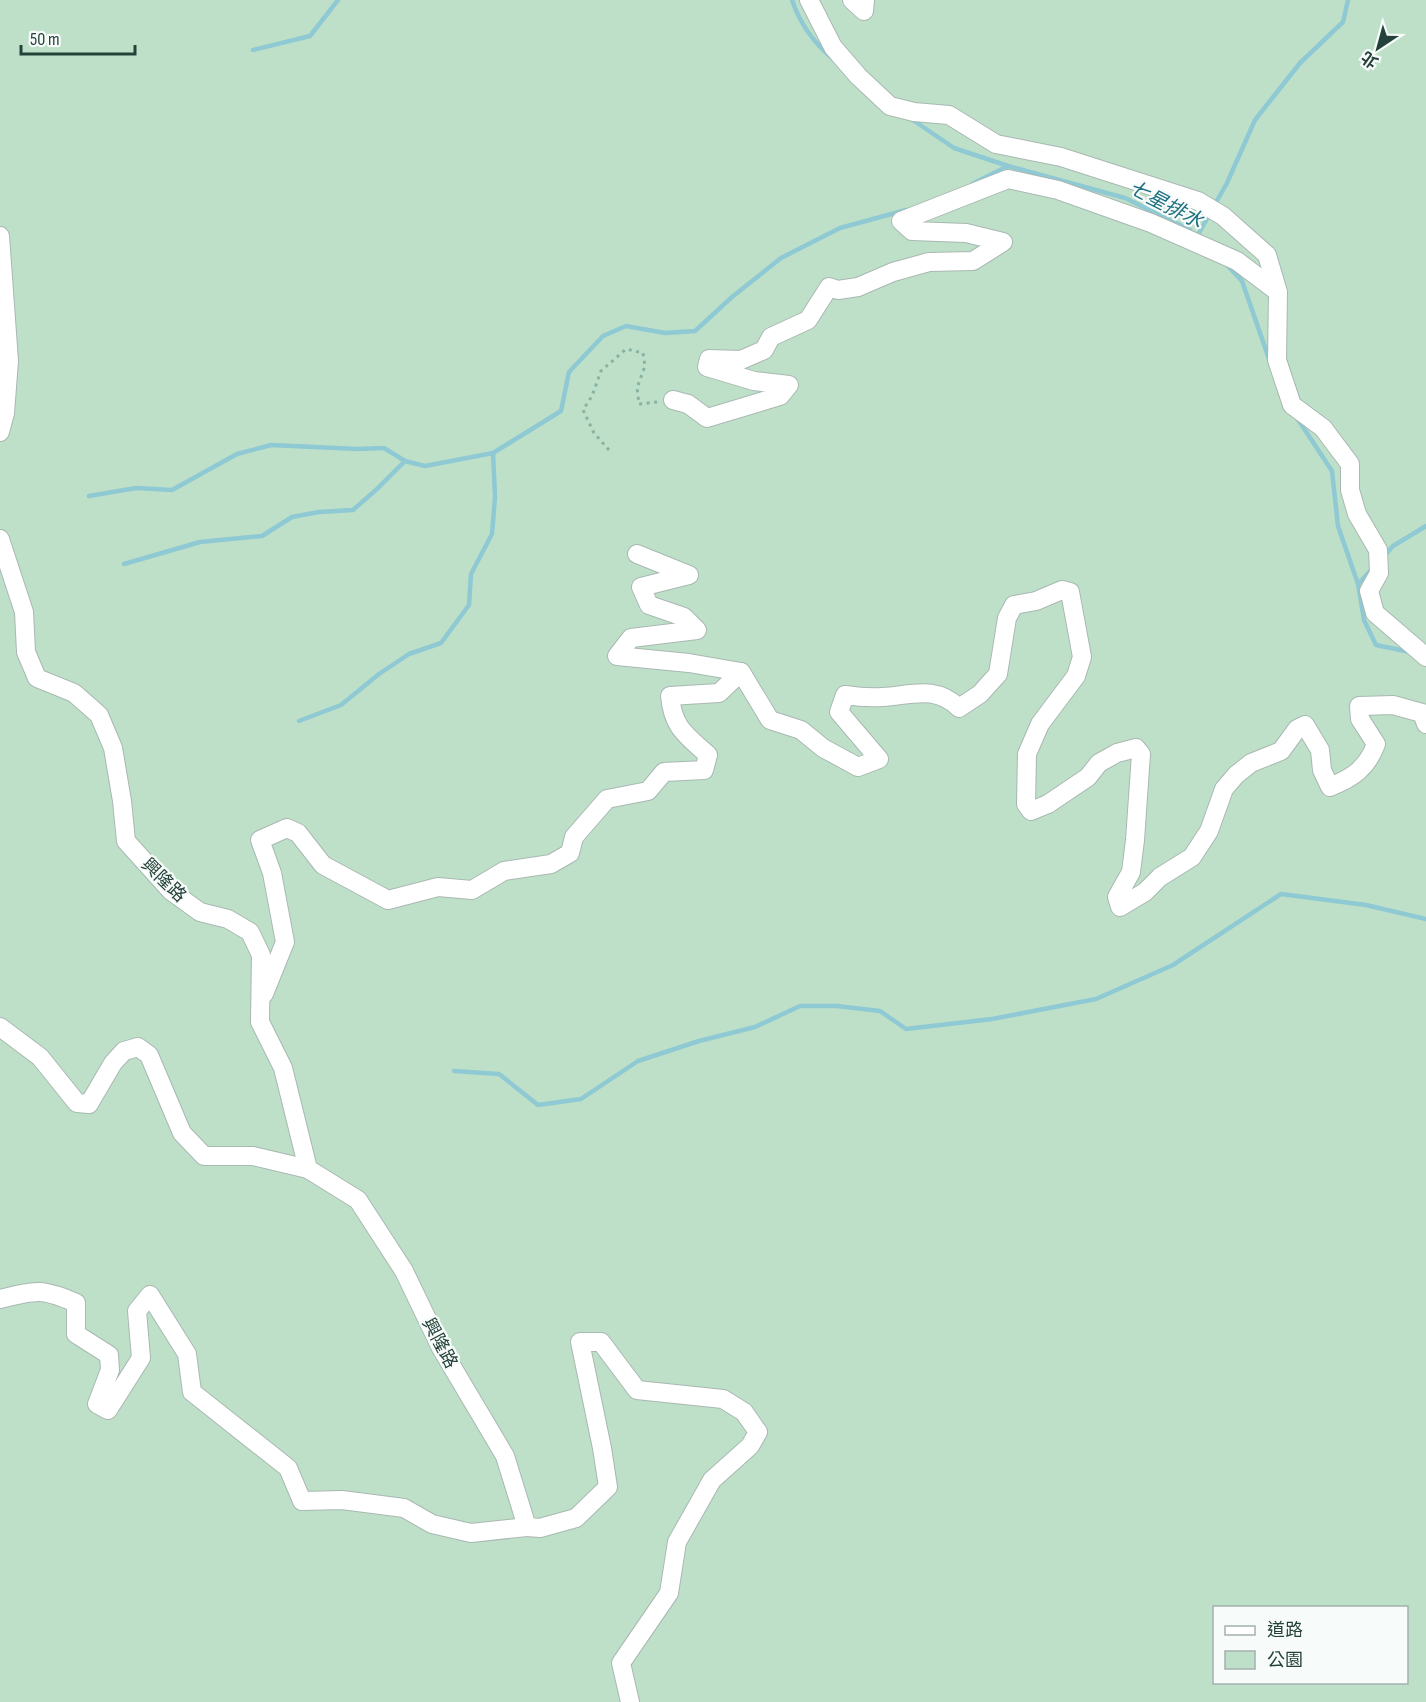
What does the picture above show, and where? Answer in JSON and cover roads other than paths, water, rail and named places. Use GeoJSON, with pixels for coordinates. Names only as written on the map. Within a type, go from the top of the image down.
{"type":"FeatureCollection","features":[{"type":"Feature","properties":{"kind":"street"},"geometry":{"type":"LineString","coordinates":[[809,0],[833,47],[858,76],[890,106],[914,112],[949,115],[996,144],[1061,157],[1198,201],[1223,216],[1267,255],[1278,292],[1277,360],[1292,405],[1323,428],[1350,464],[1350,490],[1357,514],[1378,550],[1379,573],[1370,591],[1375,613],[1426,657]]}},
{"type":"Feature","properties":{"kind":"street"},"geometry":{"type":"LineString","coordinates":[[852,0],[864,11],[865,0]]}},
{"type":"Feature","properties":{"kind":"street"},"geometry":{"type":"LineString","coordinates":[[674,400],[688,404],[706,418],[780,396],[789,385],[754,381],[707,367],[709,359],[741,360],[764,350],[771,337],[808,320],[829,287],[838,290],[858,287],[893,272],[929,262],[973,261],[983,255],[1003,242],[966,233],[912,231],[901,221],[1008,179],[1058,190],[1151,223],[1238,261],[1278,292]]}},
{"type":"Feature","properties":{"kind":"street"},"geometry":{"type":"LineString","coordinates":[[0,236],[9,361],[0,432]]}},
{"type":"Feature","properties":{"kind":"street","name":"興隆路"},"geometry":{"type":"LineString","coordinates":[[0,538],[24,612],[26,652],[37,678],[74,693],[99,715],[113,748],[126,841],[171,891],[200,912],[228,918],[250,932],[261,955],[260,1022],[284,1068],[308,1169],[358,1200],[404,1271],[441,1348],[505,1456],[527,1527]]}},
{"type":"Feature","properties":{"kind":"street"},"geometry":{"type":"LineString","coordinates":[[637,554],[689,575],[641,587],[649,605],[684,617],[697,630],[631,639],[617,656],[689,663],[741,672],[770,720],[801,730],[823,748],[858,767],[879,759],[839,712],[845,695],[866,698],[930,692],[950,699],[959,708],[980,694],[998,674],[1007,618],[1014,605],[1036,601],[1062,590],[1071,592],[1082,657],[1076,676],[1040,724],[1027,754],[1026,804],[1031,812],[1048,804],[1088,777],[1099,763],[1117,753],[1136,748],[1141,754],[1135,840],[1131,872],[1117,897],[1120,908],[1145,892],[1160,877],[1192,857],[1209,831],[1224,789],[1251,763],[1281,751],[1297,729],[1305,724],[1320,750],[1322,770],[1330,787],[1351,778],[1371,759],[1376,744],[1360,719],[1359,706],[1393,705],[1422,713],[1426,724]]}},
{"type":"Feature","properties":{"kind":"street"},"geometry":{"type":"LineString","coordinates":[[260,1004],[285,942],[272,873],[260,840],[287,828],[298,833],[323,865],[388,900],[438,887],[472,890],[504,872],[551,864],[570,853],[574,837],[607,799],[648,791],[664,772],[704,770],[708,755],[681,731],[672,714],[670,696],[718,693],[741,672]]}},
{"type":"Feature","properties":{"kind":"street"},"geometry":{"type":"LineString","coordinates":[[0,1027],[40,1057],[76,1103],[89,1104],[113,1063],[124,1051],[138,1047],[149,1055],[182,1133],[204,1156],[253,1156],[308,1169]]}},
{"type":"Feature","properties":{"kind":"street"},"geometry":{"type":"LineString","coordinates":[[0,1299],[29,1292],[50,1292],[76,1304],[76,1334],[109,1355],[110,1370],[97,1404],[108,1410],[141,1358],[137,1311],[150,1296],[187,1354],[192,1392],[288,1468],[302,1501],[342,1500],[404,1508],[432,1524],[471,1533],[527,1527],[540,1528],[576,1518],[608,1487],[580,1342],[601,1342],[637,1390],[723,1399],[744,1412],[758,1432],[750,1446],[712,1480],[677,1542],[669,1593],[621,1663],[630,1702]]}},
{"type":"Feature","properties":{"kind":"waterway"},"geometry":{"type":"LineString","coordinates":[[253,50],[310,36],[338,0]]}},
{"type":"Feature","properties":{"kind":"waterway","name":"七星排水"},"geometry":{"type":"LineString","coordinates":[[792,0],[808,32],[832,58]]}},
{"type":"Feature","properties":{"kind":"waterway"},"geometry":{"type":"LineString","coordinates":[[1214,206],[1227,183],[1255,120],[1300,63],[1343,22],[1348,0]]}},
{"type":"Feature","properties":{"kind":"waterway","name":"七星排水"},"geometry":{"type":"LineString","coordinates":[[910,118],[954,148],[1008,166],[1125,198],[1190,230]]}},
{"type":"Feature","properties":{"kind":"waterway"},"geometry":{"type":"LineString","coordinates":[[972,184],[1008,166]]}},
{"type":"Feature","properties":{"kind":"waterway"},"geometry":{"type":"LineString","coordinates":[[124,564],[200,542],[262,536],[292,517],[319,512],[353,510],[405,461],[425,466],[493,453],[561,411],[569,372],[603,336],[626,326],[665,333],[695,331],[732,297],[781,258],[840,228],[906,210]]}},
{"type":"Feature","properties":{"kind":"waterway"},"geometry":{"type":"LineString","coordinates":[[1198,235],[1210,213]]}},
{"type":"Feature","properties":{"kind":"waterway","name":"七星排水"},"geometry":{"type":"LineString","coordinates":[[1226,264],[1242,281],[1269,359]]}},
{"type":"Feature","properties":{"kind":"waterway","name":"七星排水"},"geometry":{"type":"LineString","coordinates":[[1297,418],[1332,471],[1338,526],[1358,584],[1364,620],[1376,645],[1410,652]]}},
{"type":"Feature","properties":{"kind":"waterway"},"geometry":{"type":"LineString","coordinates":[[89,496],[136,488],[172,490],[237,454],[271,445],[384,448],[405,461]]}},
{"type":"Feature","properties":{"kind":"waterway"},"geometry":{"type":"LineString","coordinates":[[299,721],[341,705],[379,674],[409,654],[441,643],[469,605],[471,574],[492,534],[495,497],[493,453]]}},
{"type":"Feature","properties":{"kind":"waterway"},"geometry":{"type":"LineString","coordinates":[[1385,555],[1393,546],[1426,526]]}},
{"type":"Feature","properties":{"kind":"waterway"},"geometry":{"type":"LineString","coordinates":[[1358,584],[1373,568]]}},
{"type":"Feature","properties":{"kind":"waterway"},"geometry":{"type":"LineString","coordinates":[[454,1071],[499,1074],[538,1105],[581,1099],[638,1061],[699,1041],[755,1027],[800,1006],[837,1006],[880,1011],[906,1029],[992,1019],[1096,999],[1173,965],[1281,894],[1366,905],[1426,919]]}}]}
